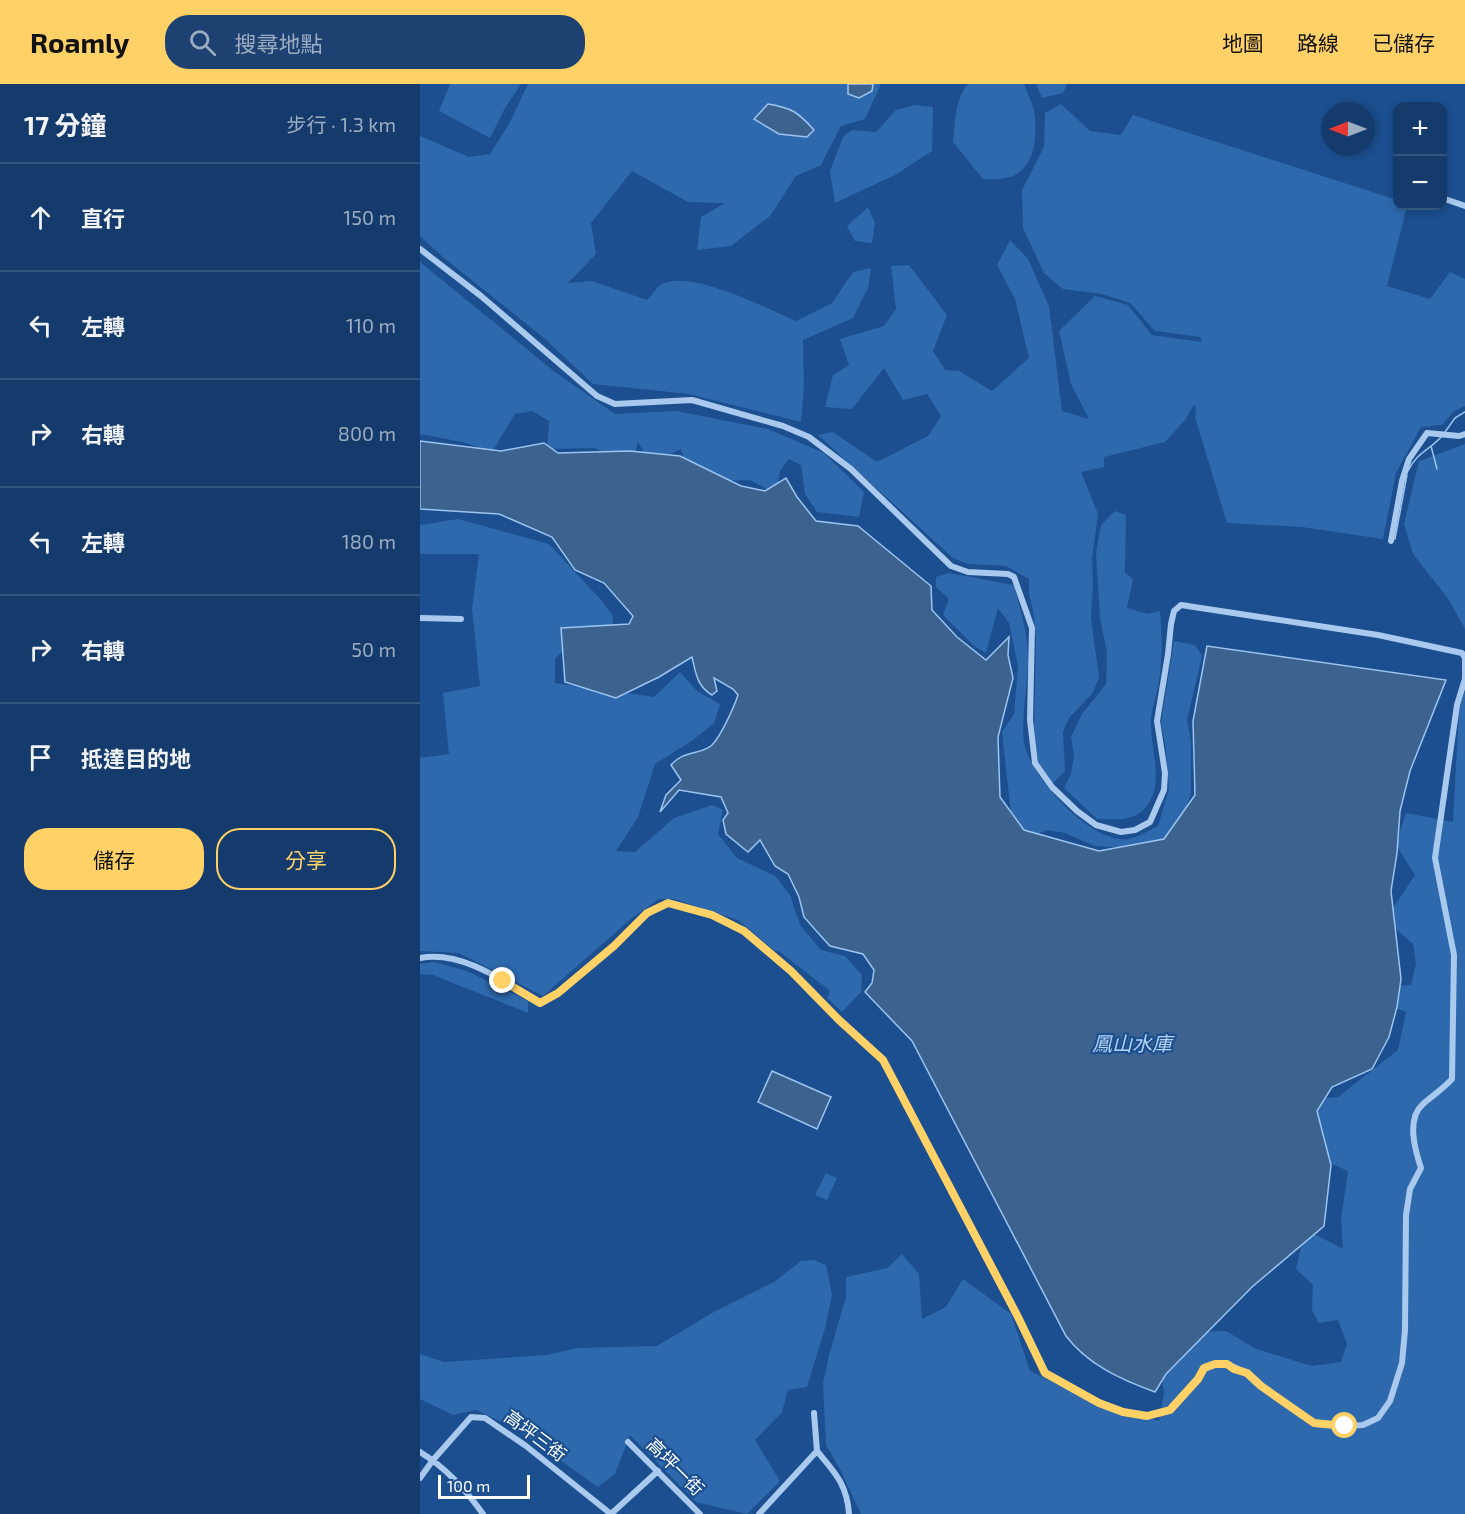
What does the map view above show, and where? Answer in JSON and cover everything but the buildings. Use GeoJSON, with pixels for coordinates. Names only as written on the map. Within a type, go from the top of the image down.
{"type":"FeatureCollection","features":[{"type":"Feature","properties":{"kind":"street"},"geometry":{"type":"LineString","coordinates":[[1447,199],[1465,206]]}},
{"type":"Feature","properties":{"kind":"street"},"geometry":{"type":"LineString","coordinates":[[420,249],[482,296],[597,396],[615,404],[692,400],[783,426],[809,436],[851,469],[951,566],[968,572],[1008,574],[1014,577],[1032,628],[1030,720],[1035,763],[1058,793],[1096,825],[1121,832],[1136,830],[1150,822],[1160,803],[1164,790],[1165,773],[1157,721],[1171,624],[1174,612],[1181,605],[1378,635],[1462,653],[1465,658],[1465,679],[1457,705],[1435,858],[1454,955],[1452,1079],[1443,1090],[1421,1106],[1415,1116],[1413,1126],[1415,1150],[1421,1168],[1410,1189],[1406,1215],[1404,1347],[1400,1374],[1390,1401],[1378,1418],[1363,1425],[1314,1423],[1261,1386],[1247,1373],[1227,1364],[1215,1364],[1204,1368],[1198,1379],[1170,1410],[1147,1416],[1123,1412],[1099,1403],[1045,1373],[883,1060],[839,1020],[791,971],[744,931],[712,915],[668,903],[647,913],[614,946],[558,993],[540,1003],[503,981],[463,962],[434,956],[420,958]]}},
{"type":"Feature","properties":{"kind":"street"},"geometry":{"type":"LineString","coordinates":[[1391,541],[1402,481],[1409,459],[1427,433],[1459,436],[1465,434]]}},
{"type":"Feature","properties":{"kind":"street"},"geometry":{"type":"LineString","coordinates":[[420,618],[461,619]]}},
{"type":"Feature","properties":{"kind":"street"},"geometry":{"type":"LineString","coordinates":[[814,1413],[818,1450],[842,1482],[849,1514]]}},
{"type":"Feature","properties":{"kind":"street","name":"高坪三街"},"geometry":{"type":"LineString","coordinates":[[420,1478],[471,1417],[485,1418],[526,1446],[611,1514]]}},
{"type":"Feature","properties":{"kind":"street","name":"高坪一街"},"geometry":{"type":"LineString","coordinates":[[628,1442],[700,1514]]}},
{"type":"Feature","properties":{"kind":"street"},"geometry":{"type":"LineString","coordinates":[[759,1514],[818,1450]]}},
{"type":"Feature","properties":{"kind":"street"},"geometry":{"type":"LineString","coordinates":[[420,1452],[433,1460],[469,1494],[483,1514]]}},
{"type":"Feature","properties":{"kind":"street"},"geometry":{"type":"LineString","coordinates":[[611,1514],[658,1471]]}},
{"type":"Feature","properties":{"kind":"shaded area"},"geometry":{"type":"Polygon","coordinates":[[[450,84],[521,84],[505,108],[490,138],[439,111],[450,84]]]}},
{"type":"Feature","properties":{"kind":"shaded area"},"geometry":{"type":"Polygon","coordinates":[[[528,84],[881,84],[865,119],[841,126],[821,165],[796,176],[770,216],[731,246],[697,250],[701,217],[725,203],[688,202],[632,171],[591,223],[596,254],[568,283],[592,281],[647,300],[659,286],[671,281],[687,281],[727,291],[796,321],[832,303],[853,272],[871,268],[868,288],[853,318],[803,340],[804,386],[801,422],[689,394],[593,384],[544,338],[420,236],[420,136],[469,157],[490,154],[509,124],[528,84]]]}},
{"type":"Feature","properties":{"kind":"shaded area"},"geometry":{"type":"Polygon","coordinates":[[[968,84],[1024,84],[1034,111],[1036,131],[1029,160],[1016,174],[1003,179],[983,179],[953,142],[958,104],[968,84]]]}},
{"type":"Feature","properties":{"kind":"shaded area"},"geometry":{"type":"Polygon","coordinates":[[[1036,84],[1067,84],[1063,93],[1042,98],[1036,84]]]}},
{"type":"Feature","properties":{"kind":"shaded area"},"geometry":{"type":"Polygon","coordinates":[[[1061,104],[1090,131],[1121,135],[1133,115],[1393,199],[1393,210],[1406,210],[1387,286],[1430,299],[1450,272],[1465,279],[1465,406],[1454,411],[1442,425],[1421,427],[1396,473],[1383,539],[1302,527],[1227,523],[1195,417],[1196,407],[1194,405],[1185,420],[1165,442],[1104,457],[1104,467],[1081,472],[1098,514],[1092,559],[1091,618],[1099,678],[1092,694],[1069,718],[1063,732],[1065,771],[1053,783],[1038,762],[1034,728],[1036,638],[1029,579],[1006,566],[968,564],[953,558],[818,435],[833,432],[877,462],[928,436],[941,416],[927,394],[903,400],[884,368],[852,409],[825,407],[833,375],[849,365],[840,339],[884,326],[896,309],[891,266],[909,265],[947,315],[933,351],[945,370],[959,371],[992,391],[1029,358],[1015,299],[997,265],[1010,240],[1028,259],[1049,306],[1062,411],[1089,419],[1071,384],[1059,331],[1095,296],[1128,305],[1152,335],[1202,342],[1200,337],[1155,331],[1130,303],[1102,294],[1063,289],[1044,273],[1023,228],[1022,190],[1044,147],[1045,113],[1061,104]]]}},
{"type":"Feature","properties":{"kind":"shaded area"},"geometry":{"type":"Polygon","coordinates":[[[915,105],[933,107],[932,151],[895,175],[835,203],[830,171],[843,137],[852,130],[876,132],[896,110],[915,105]]]}},
{"type":"Feature","properties":{"kind":"shaded area"},"geometry":{"type":"Polygon","coordinates":[[[868,207],[875,223],[872,243],[855,241],[847,226],[868,207]]]}},
{"type":"Feature","properties":{"kind":"shaded area"},"geometry":{"type":"Polygon","coordinates":[[[420,262],[555,372],[615,414],[676,411],[768,429],[824,453],[864,492],[859,517],[817,512],[805,494],[801,465],[789,459],[780,471],[776,494],[750,480],[691,482],[681,449],[651,463],[638,442],[631,465],[595,448],[547,449],[549,421],[532,411],[515,414],[492,452],[462,442],[420,434],[420,262]]]}},
{"type":"Feature","properties":{"kind":"shaded area"},"geometry":{"type":"Polygon","coordinates":[[[1465,444],[1465,629],[1449,600],[1413,554],[1404,524],[1419,461],[1465,444]]]}},
{"type":"Feature","properties":{"kind":"shaded area"},"geometry":{"type":"Polygon","coordinates":[[[1115,511],[1126,515],[1125,573],[1133,579],[1127,608],[1148,614],[1160,611],[1161,667],[1151,722],[1156,778],[1151,799],[1135,816],[1123,819],[1097,819],[1064,788],[1071,774],[1074,755],[1071,737],[1082,714],[1106,684],[1107,652],[1100,618],[1096,553],[1101,525],[1115,511]]]}},
{"type":"Feature","properties":{"kind":"shaded area"},"geometry":{"type":"Polygon","coordinates":[[[458,519],[549,544],[613,616],[612,635],[578,635],[555,659],[555,683],[654,697],[680,672],[697,691],[720,704],[714,723],[693,740],[655,764],[638,817],[616,851],[635,852],[674,818],[712,805],[723,810],[718,834],[737,858],[775,876],[790,895],[800,925],[821,950],[845,956],[862,975],[861,992],[842,1012],[827,998],[830,991],[738,920],[674,899],[659,899],[632,918],[543,996],[459,953],[420,951],[420,758],[449,754],[443,693],[480,686],[472,608],[479,554],[420,554],[420,525],[458,519]]]}},
{"type":"Feature","properties":{"kind":"shaded area"},"geometry":{"type":"Polygon","coordinates":[[[949,573],[1014,585],[1027,644],[1028,665],[1023,735],[1029,757],[1050,790],[1065,806],[1081,820],[1114,838],[1133,838],[1158,826],[1169,789],[1161,723],[1174,641],[1195,645],[1202,656],[1187,720],[1191,742],[1191,794],[1177,833],[1142,849],[1095,846],[1065,833],[1048,830],[1026,838],[1012,823],[1002,732],[1014,714],[1018,666],[1009,623],[998,608],[986,653],[974,646],[943,615],[949,599],[936,587],[936,577],[949,573]]]}},
{"type":"Feature","properties":{"kind":"shaded area"},"geometry":{"type":"Polygon","coordinates":[[[1465,691],[1465,1514],[861,1514],[826,1445],[823,1384],[846,1297],[846,1277],[887,1268],[902,1254],[919,1274],[922,1319],[946,1307],[963,1279],[1011,1314],[1030,1371],[1079,1395],[1159,1421],[1164,1393],[1160,1364],[1166,1333],[1226,1331],[1256,1349],[1312,1366],[1341,1362],[1347,1344],[1338,1320],[1319,1323],[1312,1310],[1313,1285],[1296,1269],[1305,1229],[1343,1249],[1341,1219],[1348,1171],[1330,1163],[1315,1117],[1317,1099],[1338,1097],[1398,1050],[1406,1012],[1393,1007],[1379,987],[1411,985],[1416,964],[1413,944],[1385,920],[1415,875],[1396,845],[1406,813],[1453,822],[1459,709],[1465,691]]]}},
{"type":"Feature","properties":{"kind":"shaded area"},"geometry":{"type":"Polygon","coordinates":[[[435,962],[467,971],[528,1001],[528,1013],[433,975],[420,974],[420,964],[435,962]]]}},
{"type":"Feature","properties":{"kind":"shaded area"},"geometry":{"type":"Polygon","coordinates":[[[826,1173],[837,1178],[827,1200],[815,1195],[826,1173]]]}},
{"type":"Feature","properties":{"kind":"shaded area"},"geometry":{"type":"Polygon","coordinates":[[[814,1260],[826,1265],[832,1295],[825,1328],[807,1387],[788,1390],[782,1412],[755,1440],[780,1481],[747,1514],[696,1502],[630,1435],[615,1474],[598,1487],[513,1427],[476,1410],[453,1415],[420,1399],[420,1354],[444,1362],[546,1355],[578,1348],[657,1346],[712,1313],[774,1282],[801,1261],[814,1260]]]}},
{"type":"Feature","properties":{"kind":"water"},"geometry":{"type":"Polygon","coordinates":[[[848,84],[873,84],[872,91],[859,98],[848,94],[848,84]]]}},
{"type":"Feature","properties":{"kind":"water"},"geometry":{"type":"Polygon","coordinates":[[[768,104],[794,112],[814,130],[807,137],[779,134],[754,119],[768,104]]]}},
{"type":"Feature","properties":{"kind":"water","name":"鳳山水庫"},"geometry":{"type":"Polygon","coordinates":[[[420,441],[501,451],[544,443],[558,453],[630,451],[680,456],[741,486],[765,491],[786,478],[797,497],[816,521],[858,526],[931,586],[932,610],[957,637],[986,660],[1009,637],[1008,655],[1013,678],[998,737],[1000,797],[1024,830],[1099,851],[1164,839],[1195,795],[1193,721],[1207,646],[1446,680],[1410,771],[1400,811],[1391,891],[1401,979],[1389,1037],[1372,1069],[1332,1087],[1317,1111],[1331,1165],[1324,1226],[1252,1287],[1166,1374],[1155,1392],[1106,1370],[1085,1355],[1066,1336],[912,1041],[865,992],[872,983],[874,970],[863,954],[830,946],[819,934],[804,917],[799,897],[788,874],[775,866],[760,840],[748,852],[726,834],[723,820],[728,813],[721,797],[679,790],[660,812],[666,795],[681,780],[671,765],[681,757],[708,748],[716,741],[738,695],[733,689],[714,678],[717,691],[712,695],[703,688],[692,657],[659,677],[616,698],[565,682],[561,628],[629,624],[633,616],[604,583],[575,570],[552,537],[499,514],[420,509],[420,441]]]}},
{"type":"Feature","properties":{"kind":"water"},"geometry":{"type":"Polygon","coordinates":[[[772,1071],[831,1097],[817,1129],[758,1102],[772,1071]]]}},
{"type":"Feature","properties":{"kind":"waterway"},"geometry":{"type":"LineString","coordinates":[[1445,432],[1455,418],[1465,412]]}},
{"type":"Feature","properties":{"kind":"waterway"},"geometry":{"type":"LineString","coordinates":[[1408,471],[1415,459],[1442,436]]}},
{"type":"Feature","properties":{"kind":"waterway"},"geometry":{"type":"LineString","coordinates":[[1431,446],[1437,469]]}},
{"type":"Feature","properties":{"kind":"waterway"},"geometry":{"type":"LineString","coordinates":[[1395,539],[1407,475]]}},
{"type":"Feature","properties":{"kind":"route"},"geometry":{"type":"LineString","coordinates":[[503,981],[540,1003],[558,993],[614,946],[647,913],[668,903],[712,915],[744,931],[791,971],[839,1020],[883,1060],[1045,1373],[1099,1403],[1123,1412],[1147,1416],[1170,1410],[1198,1379],[1204,1368],[1215,1364],[1227,1364],[1247,1373],[1261,1386],[1314,1423],[1345,1426]]}}]}
